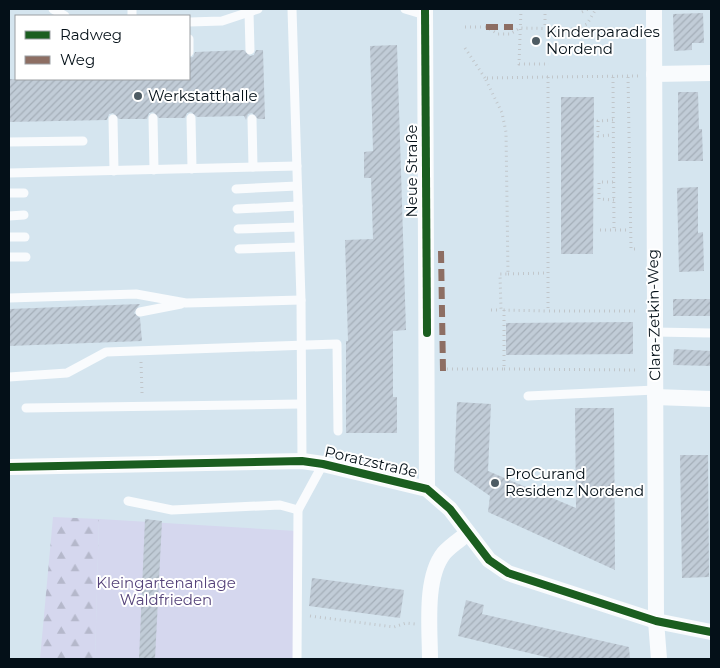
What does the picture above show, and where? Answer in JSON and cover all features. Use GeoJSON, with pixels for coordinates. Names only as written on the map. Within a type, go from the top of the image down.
{"type":"FeatureCollection","features":[{"type":"Feature","properties":{"kind":"street","name":"Clara-Zetkin-Weg"},"geometry":{"type":"LineString","coordinates":[[654,9],[656,621],[659,659]]}},
{"type":"Feature","properties":{"kind":"street","name":"Neue Straße"},"geometry":{"type":"LineString","coordinates":[[425,12],[427,489]]}},
{"type":"Feature","properties":{"kind":"street"},"geometry":{"type":"LineString","coordinates":[[654,74],[711,73]]}},
{"type":"Feature","properties":{"kind":"street"},"geometry":{"type":"LineString","coordinates":[[655,394],[711,399]]}},
{"type":"Feature","properties":{"kind":"street","name":"Poratzstraße"},"geometry":{"type":"LineString","coordinates":[[9,467],[302,461],[323,464],[427,489],[450,509],[489,560],[508,573],[656,621],[711,632]]}},
{"type":"Feature","properties":{"kind":"street"},"geometry":{"type":"LineString","coordinates":[[430,659],[430,625],[434,570],[444,553],[468,533]]}},
{"type":"Feature","properties":{"kind":"lane"},"geometry":{"type":"LineString","coordinates":[[52,9],[63,15]]}},
{"type":"Feature","properties":{"kind":"lane"},"geometry":{"type":"LineString","coordinates":[[292,9],[301,300],[300,404],[302,461]]}},
{"type":"Feature","properties":{"kind":"lane"},"geometry":{"type":"LineString","coordinates":[[405,9],[425,12]]}},
{"type":"Feature","properties":{"kind":"lane"},"geometry":{"type":"LineString","coordinates":[[190,22],[222,21],[253,10],[250,50]]}},
{"type":"Feature","properties":{"kind":"lane"},"geometry":{"type":"LineString","coordinates":[[153,118],[154,170]]}},
{"type":"Feature","properties":{"kind":"lane"},"geometry":{"type":"LineString","coordinates":[[191,118],[192,169]]}},
{"type":"Feature","properties":{"kind":"lane"},"geometry":{"type":"LineString","coordinates":[[113,119],[114,171]]}},
{"type":"Feature","properties":{"kind":"lane"},"geometry":{"type":"LineString","coordinates":[[252,120],[253,167]]}},
{"type":"Feature","properties":{"kind":"lane"},"geometry":{"type":"LineString","coordinates":[[9,142],[82,141]]}},
{"type":"Feature","properties":{"kind":"lane"},"geometry":{"type":"LineString","coordinates":[[9,173],[297,166]]}},
{"type":"Feature","properties":{"kind":"lane"},"geometry":{"type":"LineString","coordinates":[[236,189],[297,186]]}},
{"type":"Feature","properties":{"kind":"lane"},"geometry":{"type":"LineString","coordinates":[[9,193],[24,194]]}},
{"type":"Feature","properties":{"kind":"lane"},"geometry":{"type":"LineString","coordinates":[[237,209],[298,206]]}},
{"type":"Feature","properties":{"kind":"lane"},"geometry":{"type":"LineString","coordinates":[[9,216],[24,216]]}},
{"type":"Feature","properties":{"kind":"lane"},"geometry":{"type":"LineString","coordinates":[[238,229],[298,227]]}},
{"type":"Feature","properties":{"kind":"lane"},"geometry":{"type":"LineString","coordinates":[[9,237],[25,237]]}},
{"type":"Feature","properties":{"kind":"lane"},"geometry":{"type":"LineString","coordinates":[[239,249],[299,247]]}},
{"type":"Feature","properties":{"kind":"lane"},"geometry":{"type":"LineString","coordinates":[[9,257],[26,257]]}},
{"type":"Feature","properties":{"kind":"lane"},"geometry":{"type":"LineString","coordinates":[[9,298],[136,294],[186,304]]}},
{"type":"Feature","properties":{"kind":"lane"},"geometry":{"type":"LineString","coordinates":[[140,312],[186,304],[301,300]]}},
{"type":"Feature","properties":{"kind":"lane"},"geometry":{"type":"LineString","coordinates":[[654,332],[711,333]]}},
{"type":"Feature","properties":{"kind":"lane"},"geometry":{"type":"LineString","coordinates":[[9,377],[67,373],[106,352],[337,344],[338,431]]}},
{"type":"Feature","properties":{"kind":"lane"},"geometry":{"type":"LineString","coordinates":[[528,396],[655,394]]}},
{"type":"Feature","properties":{"kind":"lane"},"geometry":{"type":"LineString","coordinates":[[26,408],[300,404]]}},
{"type":"Feature","properties":{"kind":"lane"},"geometry":{"type":"LineString","coordinates":[[297,659],[298,510],[323,464]]}},
{"type":"Feature","properties":{"kind":"lane"},"geometry":{"type":"LineString","coordinates":[[128,501],[172,510],[280,505],[298,510]]}},
{"type":"Feature","properties":{"kind":"path"},"geometry":{"type":"LineString","coordinates":[[521,9],[519,64],[549,64]]}},
{"type":"Feature","properties":{"kind":"path"},"geometry":{"type":"LineString","coordinates":[[545,9],[545,28]]}},
{"type":"Feature","properties":{"kind":"path"},"geometry":{"type":"LineString","coordinates":[[582,12],[588,9]]}},
{"type":"Feature","properties":{"kind":"path"},"geometry":{"type":"LineString","coordinates":[[513,27],[582,28],[593,16],[596,9]]}},
{"type":"Feature","properties":{"kind":"path"},"geometry":{"type":"LineString","coordinates":[[465,27],[486,27],[498,34],[510,34],[520,28]]}},
{"type":"Feature","properties":{"kind":"path"},"geometry":{"type":"LineString","coordinates":[[465,48],[485,78],[502,113],[506,132],[508,274]]}},
{"type":"Feature","properties":{"kind":"path"},"geometry":{"type":"LineString","coordinates":[[485,78],[613,78],[654,74]]}},
{"type":"Feature","properties":{"kind":"path"},"geometry":{"type":"LineString","coordinates":[[548,77],[548,311]]}},
{"type":"Feature","properties":{"kind":"path"},"geometry":{"type":"LineString","coordinates":[[628,77],[630,249],[643,249]]}},
{"type":"Feature","properties":{"kind":"path"},"geometry":{"type":"LineString","coordinates":[[613,78],[614,230]]}},
{"type":"Feature","properties":{"kind":"path"},"geometry":{"type":"LineString","coordinates":[[613,120],[598,120],[598,136],[613,136]]}},
{"type":"Feature","properties":{"kind":"path"},"geometry":{"type":"LineString","coordinates":[[613,182],[599,182],[599,199],[614,200]]}},
{"type":"Feature","properties":{"kind":"path"},"geometry":{"type":"LineString","coordinates":[[600,230],[630,230]]}},
{"type":"Feature","properties":{"kind":"path"},"geometry":{"type":"LineString","coordinates":[[504,369],[500,274],[547,273]]}},
{"type":"Feature","properties":{"kind":"path"},"geometry":{"type":"LineString","coordinates":[[491,310],[654,310]]}},
{"type":"Feature","properties":{"kind":"path"},"geometry":{"type":"LineString","coordinates":[[141,351],[142,406]]}},
{"type":"Feature","properties":{"kind":"path"},"geometry":{"type":"LineString","coordinates":[[447,369],[644,370]]}},
{"type":"Feature","properties":{"kind":"path"},"geometry":{"type":"LineString","coordinates":[[297,614],[394,627],[406,624],[430,625]]}},
{"type":"Feature","properties":{"kind":"green space"},"geometry":{"type":"Polygon","coordinates":[[[53,517],[99,519],[95,659],[40,659],[53,517]]]}},
{"type":"Feature","properties":{"kind":"green space","name":"Kleingartenanlage Waldfrieden"},"geometry":{"type":"Polygon","coordinates":[[[99,519],[297,531],[297,659],[95,659],[99,519]]]}},
{"type":"Feature","properties":{"kind":"building"},"geometry":{"type":"Polygon","coordinates":[[[703,13],[704,43],[692,43],[692,50],[674,51],[673,14],[703,13]]]}},
{"type":"Feature","properties":{"kind":"building"},"geometry":{"type":"Polygon","coordinates":[[[397,45],[406,330],[393,331],[393,397],[397,397],[397,433],[346,433],[346,341],[348,341],[345,240],[373,239],[371,178],[364,178],[364,152],[373,151],[370,46],[397,45]]]}},
{"type":"Feature","properties":{"kind":"building","name":"Werkstatthalle"},"geometry":{"type":"Polygon","coordinates":[[[244,50],[250,56],[254,55],[256,50],[263,50],[265,119],[258,119],[252,113],[248,114],[246,120],[244,116],[197,117],[191,112],[187,113],[185,118],[159,118],[153,112],[149,113],[147,119],[119,119],[113,113],[109,114],[107,120],[9,122],[9,79],[190,80],[190,58],[193,57],[195,52],[244,50]]]}},
{"type":"Feature","properties":{"kind":"building"},"geometry":{"type":"Polygon","coordinates":[[[678,92],[698,92],[699,129],[702,129],[703,161],[678,161],[678,92]]]}},
{"type":"Feature","properties":{"kind":"building"},"geometry":{"type":"Polygon","coordinates":[[[561,97],[594,97],[593,254],[561,254],[561,97]]]}},
{"type":"Feature","properties":{"kind":"building"},"geometry":{"type":"Polygon","coordinates":[[[698,187],[698,233],[703,232],[704,271],[679,272],[677,188],[698,187]]]}},
{"type":"Feature","properties":{"kind":"building"},"geometry":{"type":"Polygon","coordinates":[[[673,299],[711,299],[711,316],[673,316],[673,299]]]}},
{"type":"Feature","properties":{"kind":"building"},"geometry":{"type":"Polygon","coordinates":[[[140,304],[134,313],[140,318],[142,341],[9,346],[9,309],[140,304]]]}},
{"type":"Feature","properties":{"kind":"building"},"geometry":{"type":"Polygon","coordinates":[[[633,322],[633,354],[506,355],[506,323],[633,322]]]}},
{"type":"Feature","properties":{"kind":"building"},"geometry":{"type":"Polygon","coordinates":[[[674,349],[711,351],[711,366],[673,365],[674,349]]]}},
{"type":"Feature","properties":{"kind":"building","name":"ProCurand Residenz Nordend"},"geometry":{"type":"Polygon","coordinates":[[[457,402],[491,404],[488,471],[576,508],[575,408],[614,408],[615,570],[488,512],[490,496],[454,471],[457,402]]]}},
{"type":"Feature","properties":{"kind":"building"},"geometry":{"type":"Polygon","coordinates":[[[680,455],[708,455],[709,577],[682,578],[680,455]]]}},
{"type":"Feature","properties":{"kind":"building"},"geometry":{"type":"Polygon","coordinates":[[[145,519],[162,521],[155,659],[139,659],[145,519]]]}},
{"type":"Feature","properties":{"kind":"building"},"geometry":{"type":"Polygon","coordinates":[[[312,578],[404,590],[400,618],[309,606],[312,578]]]}},
{"type":"Feature","properties":{"kind":"building"},"geometry":{"type":"Polygon","coordinates":[[[466,600],[484,605],[482,614],[629,647],[630,659],[554,659],[458,636],[466,600]]]}},
{"type":"Feature","properties":{"kind":"marked path"},"geometry":{"type":"LineString","coordinates":[[486,27],[513,27]]}},
{"type":"Feature","properties":{"kind":"marked path"},"geometry":{"type":"LineString","coordinates":[[441,251],[443,371]]}},
{"type":"Feature","properties":{"kind":"cycle path"},"geometry":{"type":"LineString","coordinates":[[425,9],[427,333]]}},
{"type":"Feature","properties":{"kind":"cycle path"},"geometry":{"type":"LineString","coordinates":[[9,467],[302,461],[323,464],[427,489],[450,509],[489,560],[508,573],[656,621],[711,632]]}},
{"type":"Feature","properties":{"kind":"place","name":"Kinderparadies Nordend"},"geometry":{"type":"Point","coordinates":[536,41]}},
{"type":"Feature","properties":{"kind":"place","name":"Werkstatthalle"},"geometry":{"type":"Point","coordinates":[138,96]}},
{"type":"Feature","properties":{"kind":"place","name":"ProCurand Residenz Nordend"},"geometry":{"type":"Point","coordinates":[495,483]}}]}
